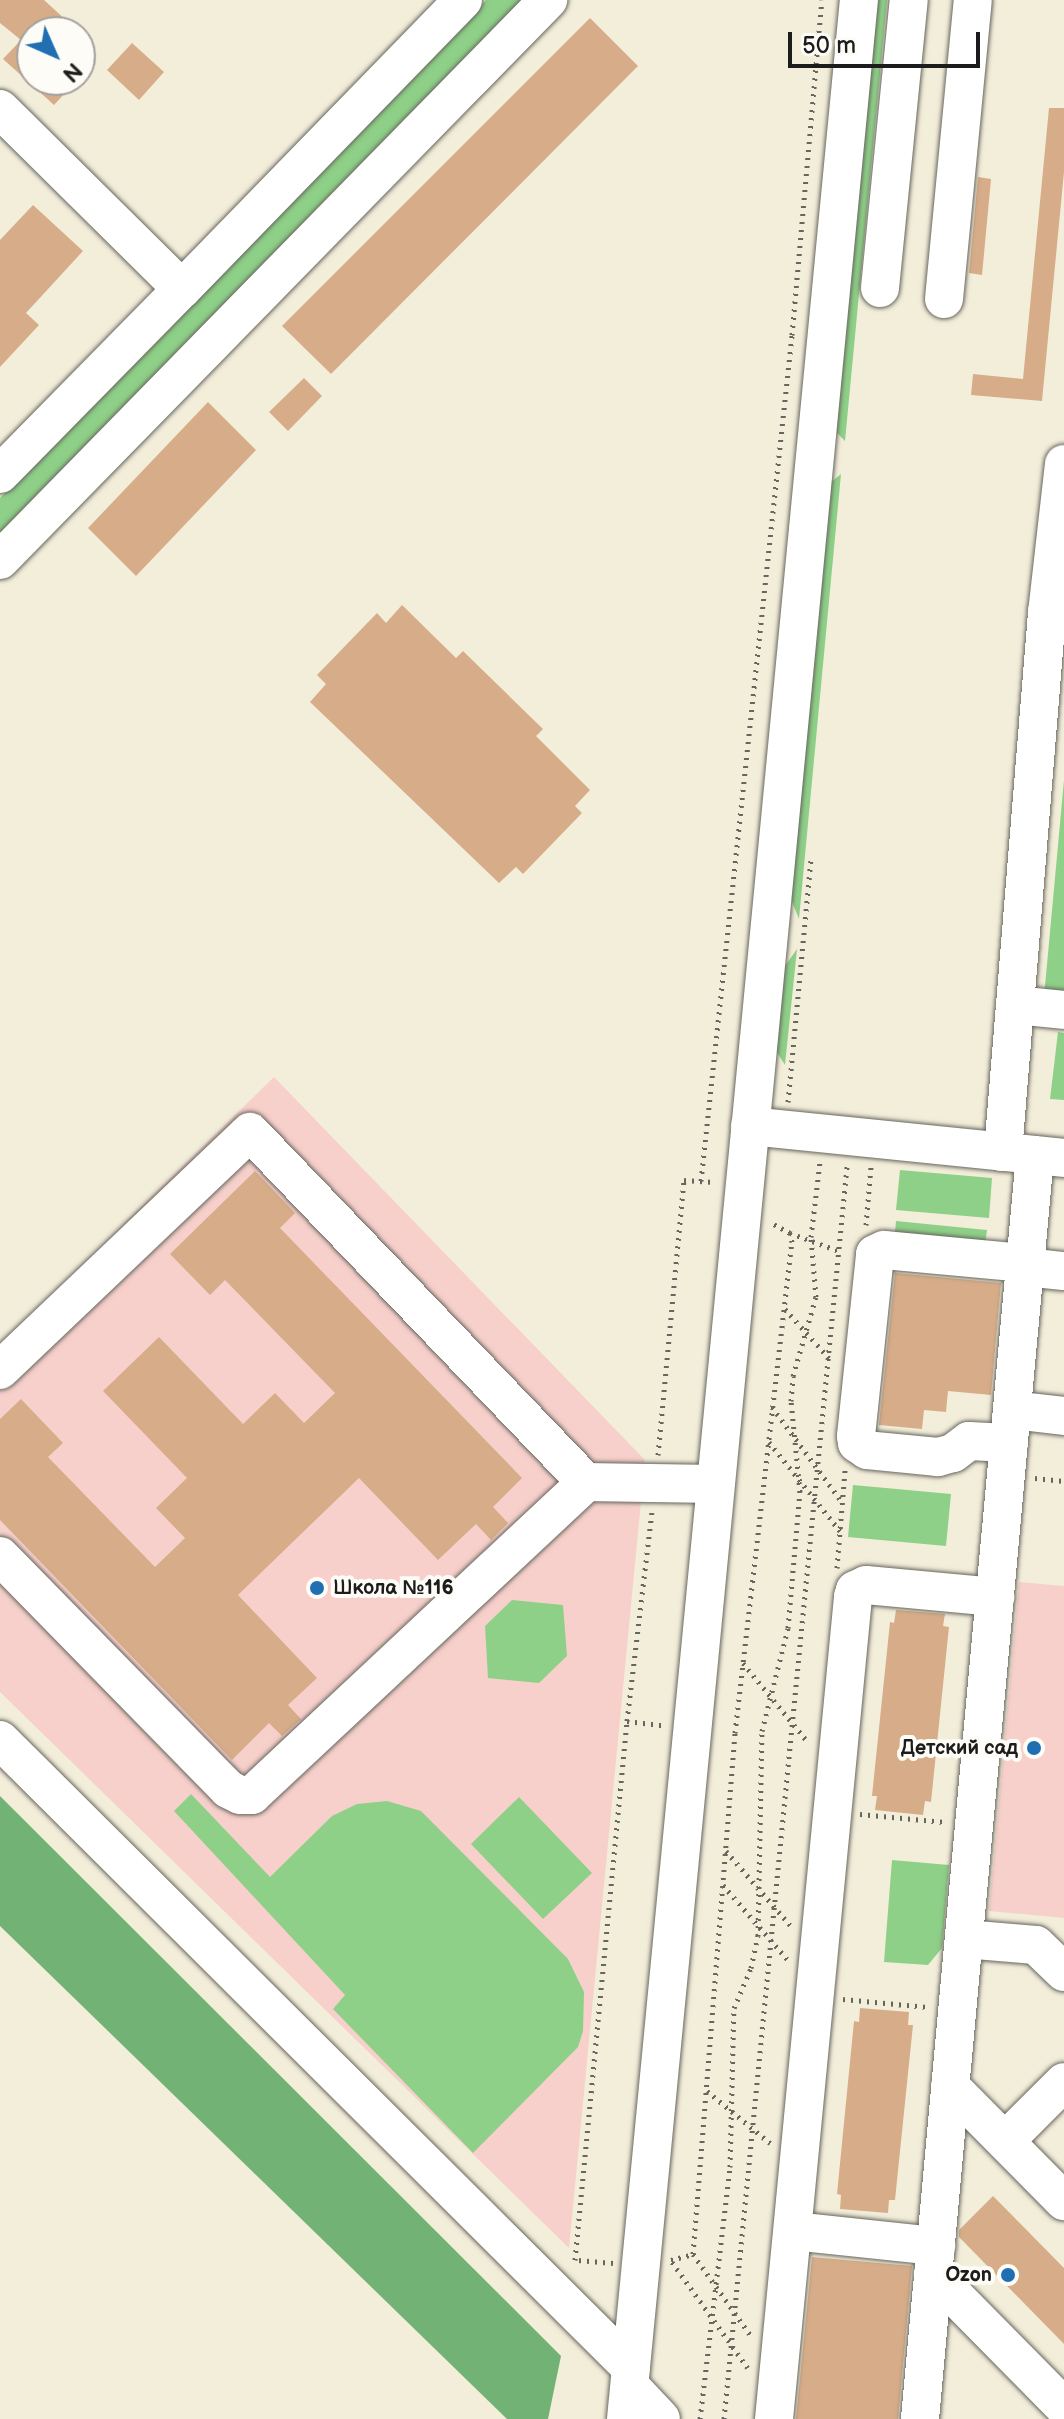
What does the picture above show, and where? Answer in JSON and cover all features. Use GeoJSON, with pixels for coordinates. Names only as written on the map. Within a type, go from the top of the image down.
{"type":"FeatureCollection","features":[{"type":"Feature","properties":{"kind":"street"},"geometry":{"type":"LineString","coordinates":[[0,474],[463,0]]}},
{"type":"Feature","properties":{"kind":"street"},"geometry":{"type":"LineString","coordinates":[[0,560],[548,0]]}},
{"type":"Feature","properties":{"kind":"street"},"geometry":{"type":"LineString","coordinates":[[629,2391],[649,2263],[715,1484],[859,0]]}},
{"type":"Feature","properties":{"kind":"street"},"geometry":{"type":"LineString","coordinates":[[880,288],[909,0]]}},
{"type":"Feature","properties":{"kind":"street"},"geometry":{"type":"LineString","coordinates":[[944,299],[973,0]]}},
{"type":"Feature","properties":{"kind":"street"},"geometry":{"type":"LineString","coordinates":[[0,109],[182,289]]}},
{"type":"Feature","properties":{"kind":"street"},"geometry":{"type":"LineString","coordinates":[[920,2419],[1034,1155],[1015,1005],[1056,622],[1064,464]]}},
{"type":"Feature","properties":{"kind":"street"},"geometry":{"type":"LineString","coordinates":[[1015,1005],[1064,1010]]}},
{"type":"Feature","properties":{"kind":"street"},"geometry":{"type":"LineString","coordinates":[[750,1126],[836,1144],[1034,1155]]}},
{"type":"Feature","properties":{"kind":"street"},"geometry":{"type":"LineString","coordinates":[[0,1370],[250,1132],[586,1482],[715,1484]]}},
{"type":"Feature","properties":{"kind":"street"},"geometry":{"type":"LineString","coordinates":[[1064,1271],[884,1250],[875,1254],[856,1436],[857,1443],[867,1450],[938,1457],[953,1453],[969,1441],[1010,1427],[1064,1416]]}},
{"type":"Feature","properties":{"kind":"street"},"geometry":{"type":"LineString","coordinates":[[0,1556],[228,1789],[240,1795],[252,1795],[586,1482]]}},
{"type":"Feature","properties":{"kind":"street"},"geometry":{"type":"LineString","coordinates":[[774,2419],[855,1590],[866,1585],[995,1597]]}},
{"type":"Feature","properties":{"kind":"street"},"geometry":{"type":"LineString","coordinates":[[0,1740],[567,2304],[629,2391],[661,2419]]}},
{"type":"Feature","properties":{"kind":"street"},"geometry":{"type":"LineString","coordinates":[[964,1939],[1036,1945],[1064,1972]]}},
{"type":"Feature","properties":{"kind":"street"},"geometry":{"type":"LineString","coordinates":[[1005,2141],[1064,2082]]}},
{"type":"Feature","properties":{"kind":"street"},"geometry":{"type":"LineString","coordinates":[[950,2086],[1064,2201]]}},
{"type":"Feature","properties":{"kind":"street"},"geometry":{"type":"LineString","coordinates":[[793,2231],[934,2260],[1064,2407]]}},
{"type":"Feature","properties":{"kind":"street"},"geometry":{"type":"LineString","coordinates":[[567,2304],[590,2311],[605,2311],[622,2303],[649,2263]]}},
{"type":"Feature","properties":{"kind":"path"},"geometry":{"type":"LineString","coordinates":[[701,1181],[792,335],[822,0]]}},
{"type":"Feature","properties":{"kind":"path"},"geometry":{"type":"LineString","coordinates":[[700,2419],[730,2167],[734,2008],[751,1968],[758,1925],[762,1731],[788,1628],[799,1479],[791,1401],[793,1376],[816,1297],[811,1241],[836,1144]]}},
{"type":"Feature","properties":{"kind":"path"},"geometry":{"type":"LineString","coordinates":[[724,2419],[839,1251],[836,1144]]}},
{"type":"Feature","properties":{"kind":"path"},"geometry":{"type":"LineString","coordinates":[[693,2254],[649,2263],[575,2260],[684,1180],[724,1183]]}},
{"type":"Feature","properties":{"kind":"path"},"geometry":{"type":"LineString","coordinates":[[763,1219],[811,1241],[851,1252]]}},
{"type":"Feature","properties":{"kind":"path"},"geometry":{"type":"LineString","coordinates":[[752,2338],[693,2254],[725,1851],[790,1233]]}},
{"type":"Feature","properties":{"kind":"path"},"geometry":{"type":"LineString","coordinates":[[784,1308],[837,1366]]}},
{"type":"Feature","properties":{"kind":"path"},"geometry":{"type":"LineString","coordinates":[[772,1407],[842,1502]]}},
{"type":"Feature","properties":{"kind":"path"},"geometry":{"type":"LineString","coordinates":[[769,1442],[840,1531]]}},
{"type":"Feature","properties":{"kind":"path"},"geometry":{"type":"LineString","coordinates":[[743,1662],[811,1746]]}},
{"type":"Feature","properties":{"kind":"path"},"geometry":{"type":"LineString","coordinates":[[627,1721],[666,1725]]}},
{"type":"Feature","properties":{"kind":"path"},"geometry":{"type":"LineString","coordinates":[[832,1811],[974,1824]]}},
{"type":"Feature","properties":{"kind":"path"},"geometry":{"type":"LineString","coordinates":[[725,1851],[795,1931]]}},
{"type":"Feature","properties":{"kind":"path"},"geometry":{"type":"LineString","coordinates":[[723,1884],[792,1965]]}},
{"type":"Feature","properties":{"kind":"path"},"geometry":{"type":"LineString","coordinates":[[814,1997],[957,2010]]}},
{"type":"Feature","properties":{"kind":"path"},"geometry":{"type":"LineString","coordinates":[[706,2091],[776,2148]]}},
{"type":"Feature","properties":{"kind":"path"},"geometry":{"type":"LineString","coordinates":[[649,2263],[713,2320],[749,2370]]}},
{"type":"Feature","properties":{"kind":"shaded area","name":"Школа №116"},"geometry":{"type":"Polygon","coordinates":[[[274,1077],[645,1460],[569,2248],[0,1692],[0,1345],[274,1077]]]}},
{"type":"Feature","properties":{"kind":"shaded area","name":"Детский сад"},"geometry":{"type":"Polygon","coordinates":[[[1019,1582],[1064,1586],[1064,1918],[989,1911],[1019,1582]]]}},
{"type":"Feature","properties":{"kind":"green space"},"geometry":{"type":"Polygon","coordinates":[[[486,0],[536,0],[0,549],[0,498],[486,0]]]}},
{"type":"Feature","properties":{"kind":"green space"},"geometry":{"type":"Polygon","coordinates":[[[877,0],[887,0],[845,441],[835,431],[877,0]]]}},
{"type":"Feature","properties":{"kind":"green space"},"geometry":{"type":"Polygon","coordinates":[[[841,474],[799,919],[791,899],[830,483],[841,474]]]}},
{"type":"Feature","properties":{"kind":"green space"},"geometry":{"type":"Polygon","coordinates":[[[1064,780],[1064,998],[1044,997],[1064,780]]]}},
{"type":"Feature","properties":{"kind":"green space"},"geometry":{"type":"Polygon","coordinates":[[[797,949],[785,1065],[776,1051],[785,966],[797,949]]]}},
{"type":"Feature","properties":{"kind":"green space"},"geometry":{"type":"Polygon","coordinates":[[[1058,1032],[1064,1033],[1064,1100],[1050,1099],[1058,1032]]]}},
{"type":"Feature","properties":{"kind":"green space"},"geometry":{"type":"Polygon","coordinates":[[[900,1170],[992,1178],[989,1218],[896,1210],[900,1170]]]}},
{"type":"Feature","properties":{"kind":"green space"},"geometry":{"type":"Polygon","coordinates":[[[896,1221],[987,1230],[984,1252],[894,1244],[896,1221]]]}},
{"type":"Feature","properties":{"kind":"green space"},"geometry":{"type":"Polygon","coordinates":[[[853,1485],[951,1494],[946,1546],[848,1537],[853,1485]]]}},
{"type":"Feature","properties":{"kind":"green space"},"geometry":{"type":"Polygon","coordinates":[[[512,1600],[563,1605],[567,1656],[539,1683],[488,1678],[485,1626],[512,1600]]]}},
{"type":"Feature","properties":{"kind":"green space"},"geometry":{"type":"Polygon","coordinates":[[[191,1794],[270,1877],[332,1816],[357,1804],[387,1801],[421,1811],[568,1959],[584,1992],[583,2031],[578,2047],[473,2153],[333,2009],[345,1995],[174,1811],[191,1794]]]}},
{"type":"Feature","properties":{"kind":"green space"},"geometry":{"type":"Polygon","coordinates":[[[0,1796],[561,2356],[548,2419],[507,2419],[0,1926],[0,1796]]]}},
{"type":"Feature","properties":{"kind":"green space"},"geometry":{"type":"Polygon","coordinates":[[[519,1797],[592,1873],[543,1919],[471,1844],[519,1797]]]}},
{"type":"Feature","properties":{"kind":"green space"},"geometry":{"type":"Polygon","coordinates":[[[892,1860],[949,1865],[942,1948],[928,1965],[884,1962],[892,1860]]]}},
{"type":"Feature","properties":{"kind":"building"},"geometry":{"type":"Polygon","coordinates":[[[0,0],[44,0],[62,16],[16,16],[16,36],[0,23],[0,0]]]}},
{"type":"Feature","properties":{"kind":"building"},"geometry":{"type":"Polygon","coordinates":[[[590,18],[638,66],[331,374],[282,326],[590,18]]]}},
{"type":"Feature","properties":{"kind":"building"},"geometry":{"type":"Polygon","coordinates":[[[132,43],[164,72],[139,100],[107,70],[132,43]]]}},
{"type":"Feature","properties":{"kind":"building"},"geometry":{"type":"Polygon","coordinates":[[[16,45],[16,71],[3,59],[16,45]]]}},
{"type":"Feature","properties":{"kind":"building"},"geometry":{"type":"Polygon","coordinates":[[[44,96],[62,96],[54,105],[44,96]]]}},
{"type":"Feature","properties":{"kind":"building"},"geometry":{"type":"Polygon","coordinates":[[[1049,108],[1064,108],[1064,172],[1042,401],[971,395],[973,374],[1023,379],[1049,108]]]}},
{"type":"Feature","properties":{"kind":"building"},"geometry":{"type":"Polygon","coordinates":[[[978,177],[991,179],[982,275],[969,273],[978,177]]]}},
{"type":"Feature","properties":{"kind":"building"},"geometry":{"type":"Polygon","coordinates":[[[33,205],[83,251],[26,313],[39,325],[0,367],[0,240],[33,205]]]}},
{"type":"Feature","properties":{"kind":"building"},"geometry":{"type":"Polygon","coordinates":[[[304,378],[322,396],[288,431],[269,412],[304,378]]]}},
{"type":"Feature","properties":{"kind":"building"},"geometry":{"type":"Polygon","coordinates":[[[208,402],[256,450],[136,576],[88,528],[208,402]]]}},
{"type":"Feature","properties":{"kind":"building"},"geometry":{"type":"Polygon","coordinates":[[[402,605],[456,658],[463,651],[543,729],[536,736],[590,790],[575,806],[582,813],[523,874],[516,867],[499,883],[310,702],[326,684],[317,675],[377,613],[386,623],[402,605]]]}},
{"type":"Feature","properties":{"kind":"building"},"geometry":{"type":"Polygon","coordinates":[[[255,1171],[295,1213],[280,1228],[522,1478],[493,1507],[508,1523],[491,1540],[476,1524],[438,1560],[359,1478],[238,1595],[317,1678],[288,1705],[301,1719],[282,1736],[269,1723],[232,1760],[0,1520],[0,1419],[21,1399],[63,1443],[48,1457],[155,1567],[185,1538],[156,1508],[187,1478],[103,1391],[159,1337],[243,1424],[275,1393],[304,1423],[335,1393],[225,1280],[210,1295],[170,1254],[255,1171]]]}},
{"type":"Feature","properties":{"kind":"building"},"geometry":{"type":"Polygon","coordinates":[[[895,1273],[1001,1283],[991,1395],[948,1391],[946,1412],[924,1410],[922,1429],[879,1425],[895,1273]]]}},
{"type":"Feature","properties":{"kind":"building"},"geometry":{"type":"Polygon","coordinates":[[[896,1610],[945,1614],[943,1626],[949,1627],[931,1802],[925,1801],[923,1815],[875,1810],[877,1796],[872,1796],[890,1622],[894,1623],[896,1610]]]}},
{"type":"Feature","properties":{"kind":"building"},"geometry":{"type":"Polygon","coordinates":[[[860,2008],[909,2012],[908,2025],[913,2025],[895,2200],[889,2200],[888,2213],[840,2209],[841,2195],[837,2194],[854,2021],[859,2022],[860,2008]]]}},
{"type":"Feature","properties":{"kind":"building"},"geometry":{"type":"Polygon","coordinates":[[[993,2196],[1064,2268],[1064,2344],[959,2237],[959,2230],[993,2196]]]}},
{"type":"Feature","properties":{"kind":"building"},"geometry":{"type":"Polygon","coordinates":[[[812,2257],[912,2266],[898,2419],[796,2419],[812,2257]]]}},
{"type":"Feature","properties":{"kind":"place","name":"Школа №116"},"geometry":{"type":"Point","coordinates":[317,1588]}},
{"type":"Feature","properties":{"kind":"place","name":"Детский сад"},"geometry":{"type":"Point","coordinates":[1034,1748]}},
{"type":"Feature","properties":{"kind":"place","name":"Ozon"},"geometry":{"type":"Point","coordinates":[1008,2275]}}]}
